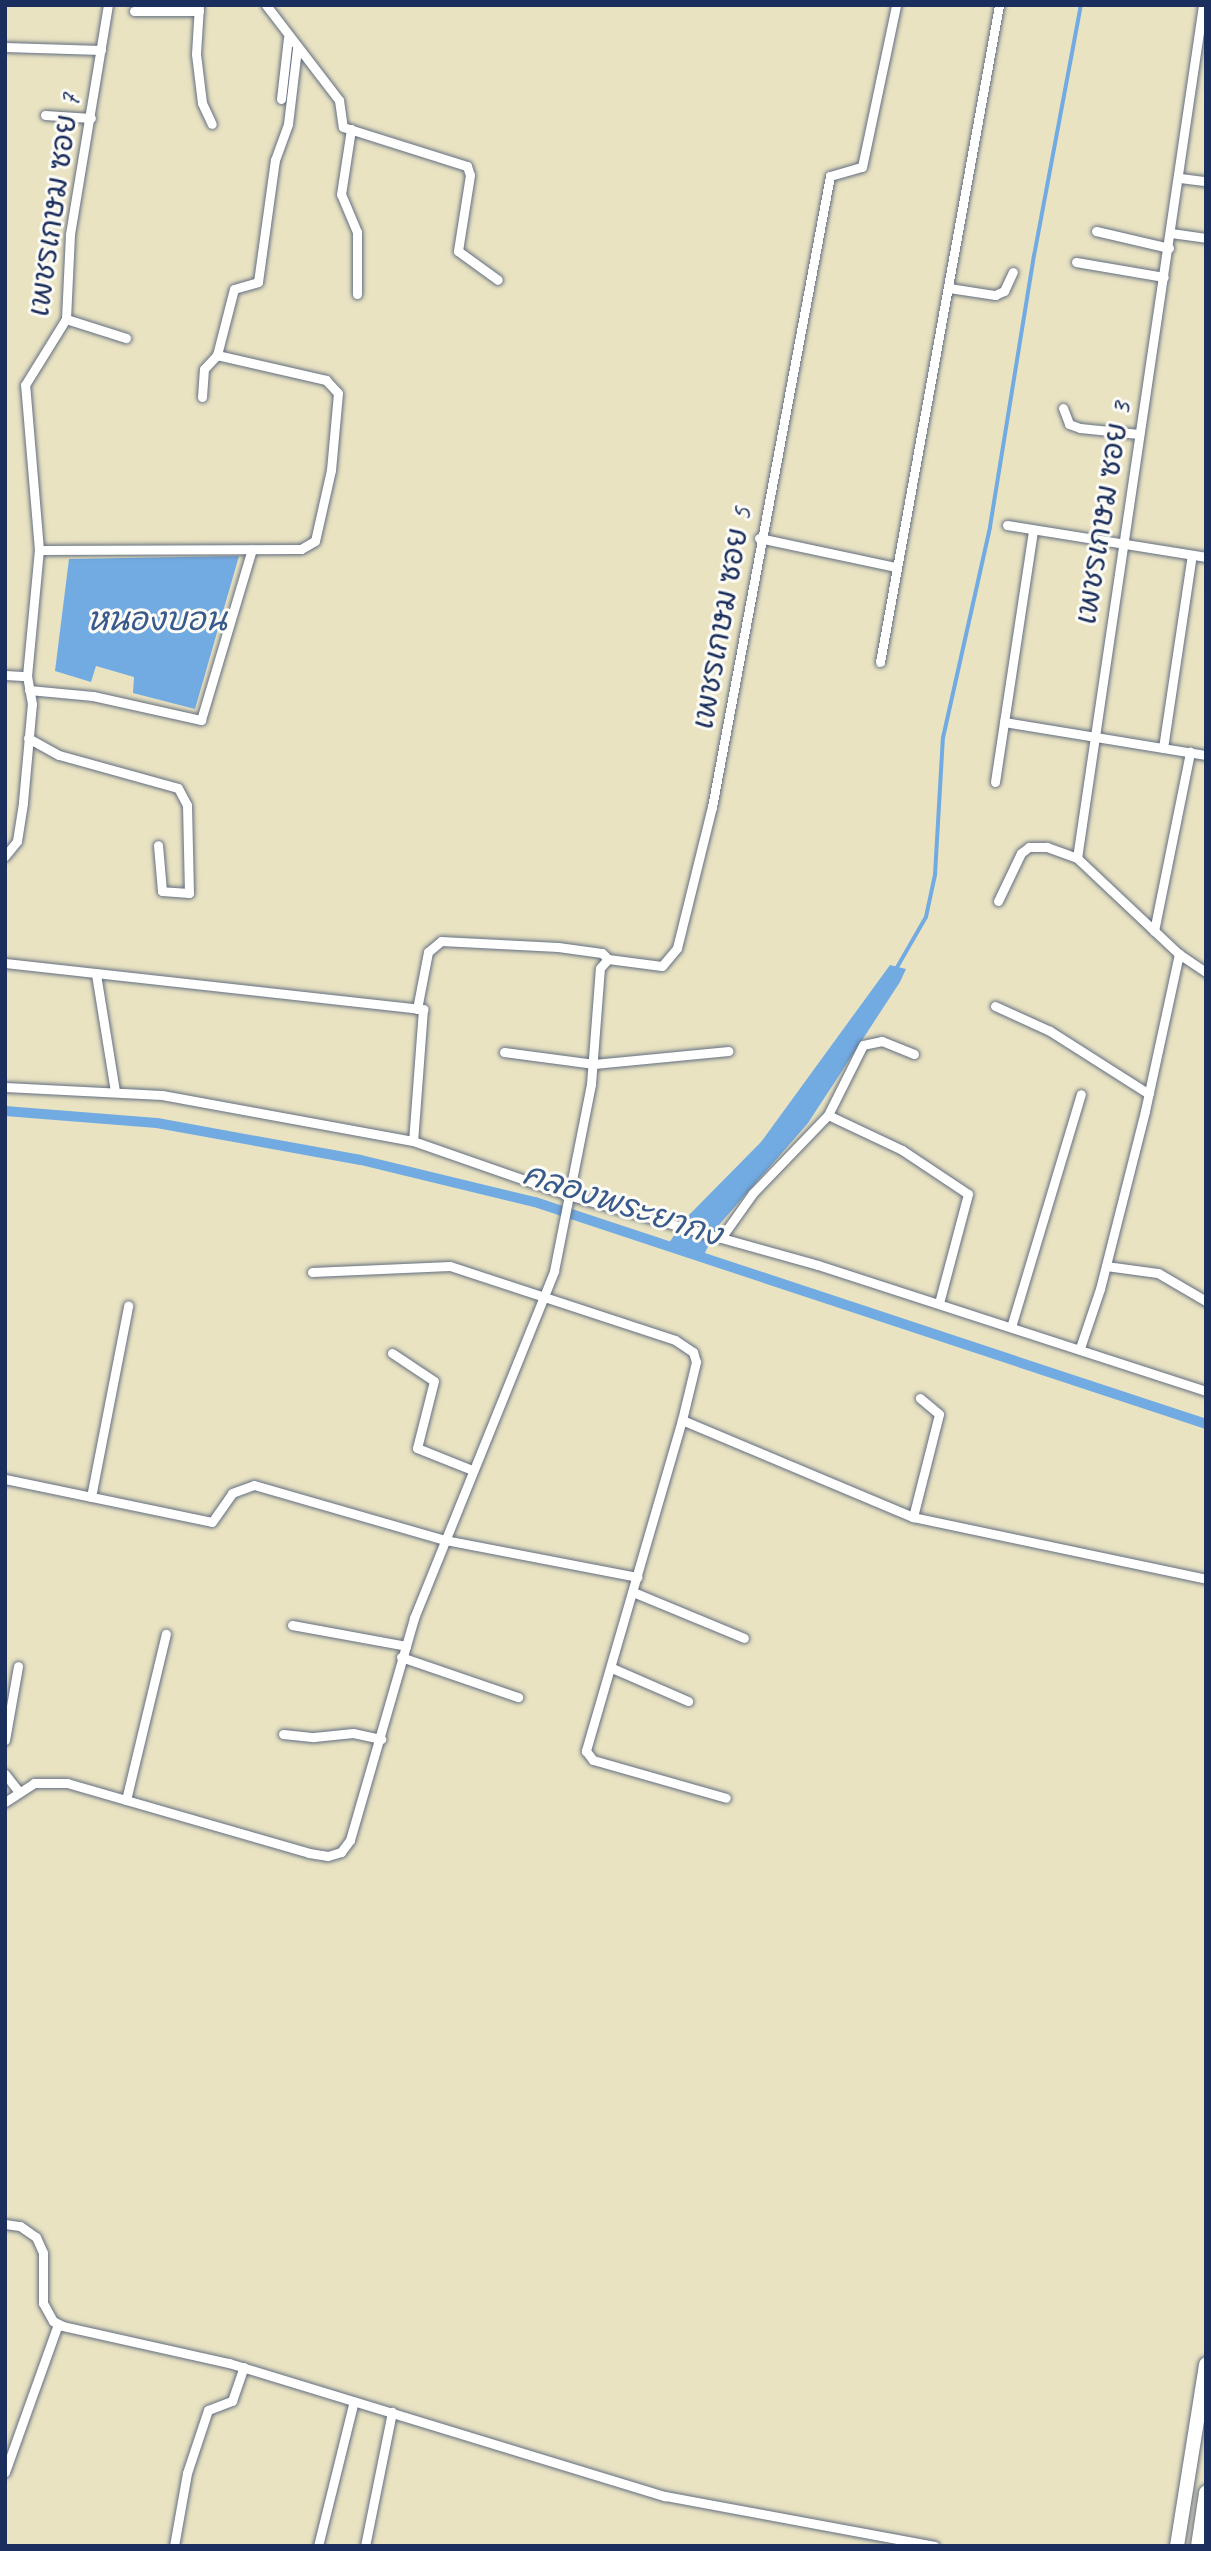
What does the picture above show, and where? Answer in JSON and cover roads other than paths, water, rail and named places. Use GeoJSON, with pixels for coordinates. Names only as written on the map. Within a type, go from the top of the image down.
{"type":"FeatureCollection","features":[{"type":"Feature","properties":{"kind":"main road"},"geometry":{"type":"LineString","coordinates":[[1177,2546],[1206,2364]]}},
{"type":"Feature","properties":{"kind":"main road"},"geometry":{"type":"LineString","coordinates":[[1198,2546],[1206,2493]]}},
{"type":"Feature","properties":{"kind":"street","name":"เพชรเกษม ซอย 7"},"geometry":{"type":"LineString","coordinates":[[5,856],[17,841],[29,738],[27,676],[39,550],[25,385],[66,319],[69,234],[91,118],[108,5]]}},
{"type":"Feature","properties":{"kind":"street"},"geometry":{"type":"LineString","coordinates":[[266,5],[288,38],[340,100],[347,128],[341,194],[357,232],[357,294]]}},
{"type":"Feature","properties":{"kind":"street","name":"เพชรเกษม ซอย 5"},"geometry":{"type":"LineString","coordinates":[[608,959],[654,968],[668,961],[677,948],[712,807],[759,538],[830,176],[862,167],[896,5]]}},
{"type":"Feature","properties":{"kind":"street"},"geometry":{"type":"LineString","coordinates":[[880,662],[895,567],[949,288],[999,5]]}},
{"type":"Feature","properties":{"kind":"street","name":"เพชรเกษม ซอย 3"},"geometry":{"type":"LineString","coordinates":[[1077,858],[1121,543],[1180,178],[1203,5]]}},
{"type":"Feature","properties":{"kind":"street"},"geometry":{"type":"LineString","coordinates":[[135,11],[199,8],[196,54],[202,103],[212,124]]}},
{"type":"Feature","properties":{"kind":"street"},"geometry":{"type":"LineString","coordinates":[[281,99],[288,38]]}},
{"type":"Feature","properties":{"kind":"street"},"geometry":{"type":"LineString","coordinates":[[5,47],[101,50]]}},
{"type":"Feature","properties":{"kind":"street"},"geometry":{"type":"LineString","coordinates":[[202,397],[204,369],[217,355],[234,289],[258,282],[275,160],[288,124],[297,49]]}},
{"type":"Feature","properties":{"kind":"street"},"geometry":{"type":"LineString","coordinates":[[45,115],[91,118]]}},
{"type":"Feature","properties":{"kind":"street"},"geometry":{"type":"LineString","coordinates":[[347,128],[467,166],[470,175],[458,251],[498,280]]}},
{"type":"Feature","properties":{"kind":"street"},"geometry":{"type":"LineString","coordinates":[[1180,178],[1206,181]]}},
{"type":"Feature","properties":{"kind":"street"},"geometry":{"type":"LineString","coordinates":[[1096,231],[1169,248]]}},
{"type":"Feature","properties":{"kind":"street"},"geometry":{"type":"LineString","coordinates":[[1171,233],[1206,238]]}},
{"type":"Feature","properties":{"kind":"street"},"geometry":{"type":"LineString","coordinates":[[1076,262],[1164,277]]}},
{"type":"Feature","properties":{"kind":"street"},"geometry":{"type":"LineString","coordinates":[[949,288],[995,295],[1004,291],[1013,272]]}},
{"type":"Feature","properties":{"kind":"street"},"geometry":{"type":"LineString","coordinates":[[66,319],[126,338]]}},
{"type":"Feature","properties":{"kind":"street"},"geometry":{"type":"LineString","coordinates":[[39,550],[301,549],[319,534],[338,393],[320,378],[217,355]]}},
{"type":"Feature","properties":{"kind":"street"},"geometry":{"type":"LineString","coordinates":[[1063,408],[1069,424],[1080,428],[1139,434]]}},
{"type":"Feature","properties":{"kind":"street"},"geometry":{"type":"LineString","coordinates":[[1006,525],[1206,557]]}},
{"type":"Feature","properties":{"kind":"street"},"geometry":{"type":"LineString","coordinates":[[995,782],[1033,530]]}},
{"type":"Feature","properties":{"kind":"street"},"geometry":{"type":"LineString","coordinates":[[759,538],[895,567]]}},
{"type":"Feature","properties":{"kind":"street"},"geometry":{"type":"LineString","coordinates":[[29,690],[93,696],[201,720],[252,549]]}},
{"type":"Feature","properties":{"kind":"street"},"geometry":{"type":"LineString","coordinates":[[1163,748],[1192,555]]}},
{"type":"Feature","properties":{"kind":"street"},"geometry":{"type":"LineString","coordinates":[[5,675],[27,676]]}},
{"type":"Feature","properties":{"kind":"street"},"geometry":{"type":"LineString","coordinates":[[1004,722],[1206,755]]}},
{"type":"Feature","properties":{"kind":"street"},"geometry":{"type":"LineString","coordinates":[[29,738],[59,755],[178,788],[187,805],[189,893],[162,891],[158,845]]}},
{"type":"Feature","properties":{"kind":"street"},"geometry":{"type":"LineString","coordinates":[[1154,931],[1190,752]]}},
{"type":"Feature","properties":{"kind":"street"},"geometry":{"type":"LineString","coordinates":[[998,901],[1021,853],[1029,846],[1047,847],[1077,858],[1179,954],[1206,972]]}},
{"type":"Feature","properties":{"kind":"street"},"geometry":{"type":"LineString","coordinates":[[5,1802],[34,1783],[67,1783],[328,1856],[341,1852],[349,1840],[381,1739],[401,1657],[472,1470],[543,1296],[564,1233],[594,1064],[597,979],[608,959],[602,953],[558,947],[441,941],[428,952],[417,1009]]}},
{"type":"Feature","properties":{"kind":"street"},"geometry":{"type":"LineString","coordinates":[[1080,1348],[1106,1266],[1149,1094],[1179,954]]}},
{"type":"Feature","properties":{"kind":"street"},"geometry":{"type":"LineString","coordinates":[[5,963],[423,1009],[413,1141]]}},
{"type":"Feature","properties":{"kind":"street"},"geometry":{"type":"LineString","coordinates":[[96,974],[115,1091]]}},
{"type":"Feature","properties":{"kind":"street"},"geometry":{"type":"LineString","coordinates":[[995,1006],[1050,1031],[1149,1094]]}},
{"type":"Feature","properties":{"kind":"street"},"geometry":{"type":"LineString","coordinates":[[720,1238],[753,1193],[828,1115],[863,1045],[882,1041],[914,1054]]}},
{"type":"Feature","properties":{"kind":"street"},"geometry":{"type":"LineString","coordinates":[[504,1052],[594,1064],[728,1051]]}},
{"type":"Feature","properties":{"kind":"street"},"geometry":{"type":"LineString","coordinates":[[5,1087],[115,1091],[194,1100],[413,1141],[570,1199],[678,1226],[939,1303],[1206,1391]]}},
{"type":"Feature","properties":{"kind":"street"},"geometry":{"type":"LineString","coordinates":[[1011,1327],[1081,1094]]}},
{"type":"Feature","properties":{"kind":"street"},"geometry":{"type":"LineString","coordinates":[[828,1115],[902,1150],[968,1194],[939,1303]]}},
{"type":"Feature","properties":{"kind":"street"},"geometry":{"type":"LineString","coordinates":[[313,1272],[450,1266],[675,1340],[693,1352],[696,1362],[682,1420],[588,1757],[726,1797]]}},
{"type":"Feature","properties":{"kind":"street"},"geometry":{"type":"LineString","coordinates":[[1106,1266],[1158,1273],[1206,1301]]}},
{"type":"Feature","properties":{"kind":"street"},"geometry":{"type":"LineString","coordinates":[[91,1497],[128,1306]]}},
{"type":"Feature","properties":{"kind":"street"},"geometry":{"type":"LineString","coordinates":[[392,1353],[435,1381],[417,1448],[472,1470]]}},
{"type":"Feature","properties":{"kind":"street"},"geometry":{"type":"LineString","coordinates":[[913,1517],[939,1414],[920,1398]]}},
{"type":"Feature","properties":{"kind":"street"},"geometry":{"type":"LineString","coordinates":[[682,1420],[913,1517],[1206,1579]]}},
{"type":"Feature","properties":{"kind":"street"},"geometry":{"type":"LineString","coordinates":[[5,1479],[212,1522],[232,1493],[254,1485],[445,1540],[637,1577]]}},
{"type":"Feature","properties":{"kind":"street"},"geometry":{"type":"LineString","coordinates":[[633,1592],[744,1638]]}},
{"type":"Feature","properties":{"kind":"street"},"geometry":{"type":"LineString","coordinates":[[292,1625],[406,1646]]}},
{"type":"Feature","properties":{"kind":"street"},"geometry":{"type":"LineString","coordinates":[[126,1800],[166,1634]]}},
{"type":"Feature","properties":{"kind":"street"},"geometry":{"type":"LineString","coordinates":[[401,1657],[518,1697]]}},
{"type":"Feature","properties":{"kind":"street"},"geometry":{"type":"LineString","coordinates":[[5,1740],[18,1666]]}},
{"type":"Feature","properties":{"kind":"street"},"geometry":{"type":"LineString","coordinates":[[612,1668],[688,1701]]}},
{"type":"Feature","properties":{"kind":"street"},"geometry":{"type":"LineString","coordinates":[[283,1734],[313,1737],[353,1733],[381,1739]]}},
{"type":"Feature","properties":{"kind":"street"},"geometry":{"type":"LineString","coordinates":[[5,1774],[19,1792]]}},
{"type":"Feature","properties":{"kind":"street"},"geometry":{"type":"LineString","coordinates":[[5,2224],[20,2226],[36,2236],[43,2253],[43,2303],[46,2313],[58,2324],[244,2367],[665,2496],[934,2546]]}},
{"type":"Feature","properties":{"kind":"street"},"geometry":{"type":"LineString","coordinates":[[5,2472],[58,2324]]}},
{"type":"Feature","properties":{"kind":"street"},"geometry":{"type":"LineString","coordinates":[[174,2546],[187,2473],[208,2410],[232,2401],[244,2367]]}},
{"type":"Feature","properties":{"kind":"street"},"geometry":{"type":"LineString","coordinates":[[318,2546],[354,2401]]}},
{"type":"Feature","properties":{"kind":"street"},"geometry":{"type":"LineString","coordinates":[[365,2546],[392,2412]]}},
{"type":"Feature","properties":{"kind":"water","name":"หนองบอน"},"geometry":{"type":"Polygon","coordinates":[[[239,556],[195,709],[133,693],[134,677],[96,666],[91,682],[55,671],[69,559],[239,556]]]}},
{"type":"Feature","properties":{"kind":"water"},"geometry":{"type":"Polygon","coordinates":[[[890,965],[906,969],[900,982],[808,1123],[718,1226],[702,1259],[666,1247],[688,1216],[761,1142],[890,965]]]}},
{"type":"Feature","properties":{"kind":"waterway"},"geometry":{"type":"LineString","coordinates":[[895,971],[926,917],[935,875],[943,738],[990,527],[1034,256],[1081,5]]}},
{"type":"Feature","properties":{"kind":"waterway","name":"คลองพระยากง"},"geometry":{"type":"LineString","coordinates":[[5,1111],[157,1123],[361,1160],[535,1202],[1206,1424]]}}]}
